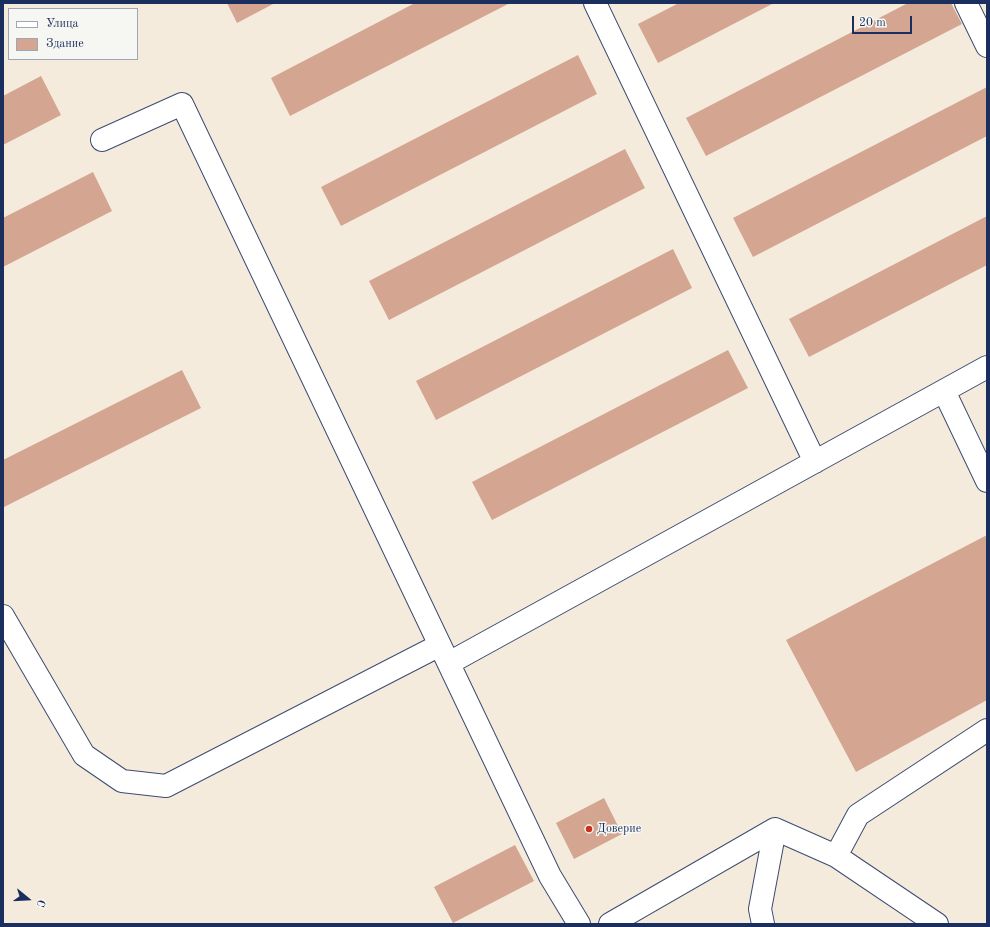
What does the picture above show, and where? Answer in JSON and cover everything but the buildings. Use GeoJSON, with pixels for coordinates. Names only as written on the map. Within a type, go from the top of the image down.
{"type":"FeatureCollection","features":[{"type":"Feature","properties":{"kind":"lane"},"geometry":{"type":"LineString","coordinates":[[595,3],[815,462]]}},
{"type":"Feature","properties":{"kind":"lane"},"geometry":{"type":"LineString","coordinates":[[966,3],[987,46]]}},
{"type":"Feature","properties":{"kind":"lane"},"geometry":{"type":"LineString","coordinates":[[102,140],[182,104],[550,876],[579,924]]}},
{"type":"Feature","properties":{"kind":"lane"},"geometry":{"type":"LineString","coordinates":[[3,616],[84,755],[122,781],[166,786],[445,654],[815,462],[987,368]]}},
{"type":"Feature","properties":{"kind":"lane"},"geometry":{"type":"LineString","coordinates":[[944,391],[987,481]]}},
{"type":"Feature","properties":{"kind":"lane"},"geometry":{"type":"LineString","coordinates":[[836,856],[858,816],[987,730]]}},
{"type":"Feature","properties":{"kind":"lane"},"geometry":{"type":"LineString","coordinates":[[775,829],[836,856],[937,924]]}},
{"type":"Feature","properties":{"kind":"lane"},"geometry":{"type":"LineString","coordinates":[[610,924],[775,829]]}},
{"type":"Feature","properties":{"kind":"lane"},"geometry":{"type":"LineString","coordinates":[[763,924],[760,909],[775,829]]}},
{"type":"Feature","properties":{"kind":"place","name":"Доверие"},"geometry":{"type":"Point","coordinates":[589,829]}}]}
